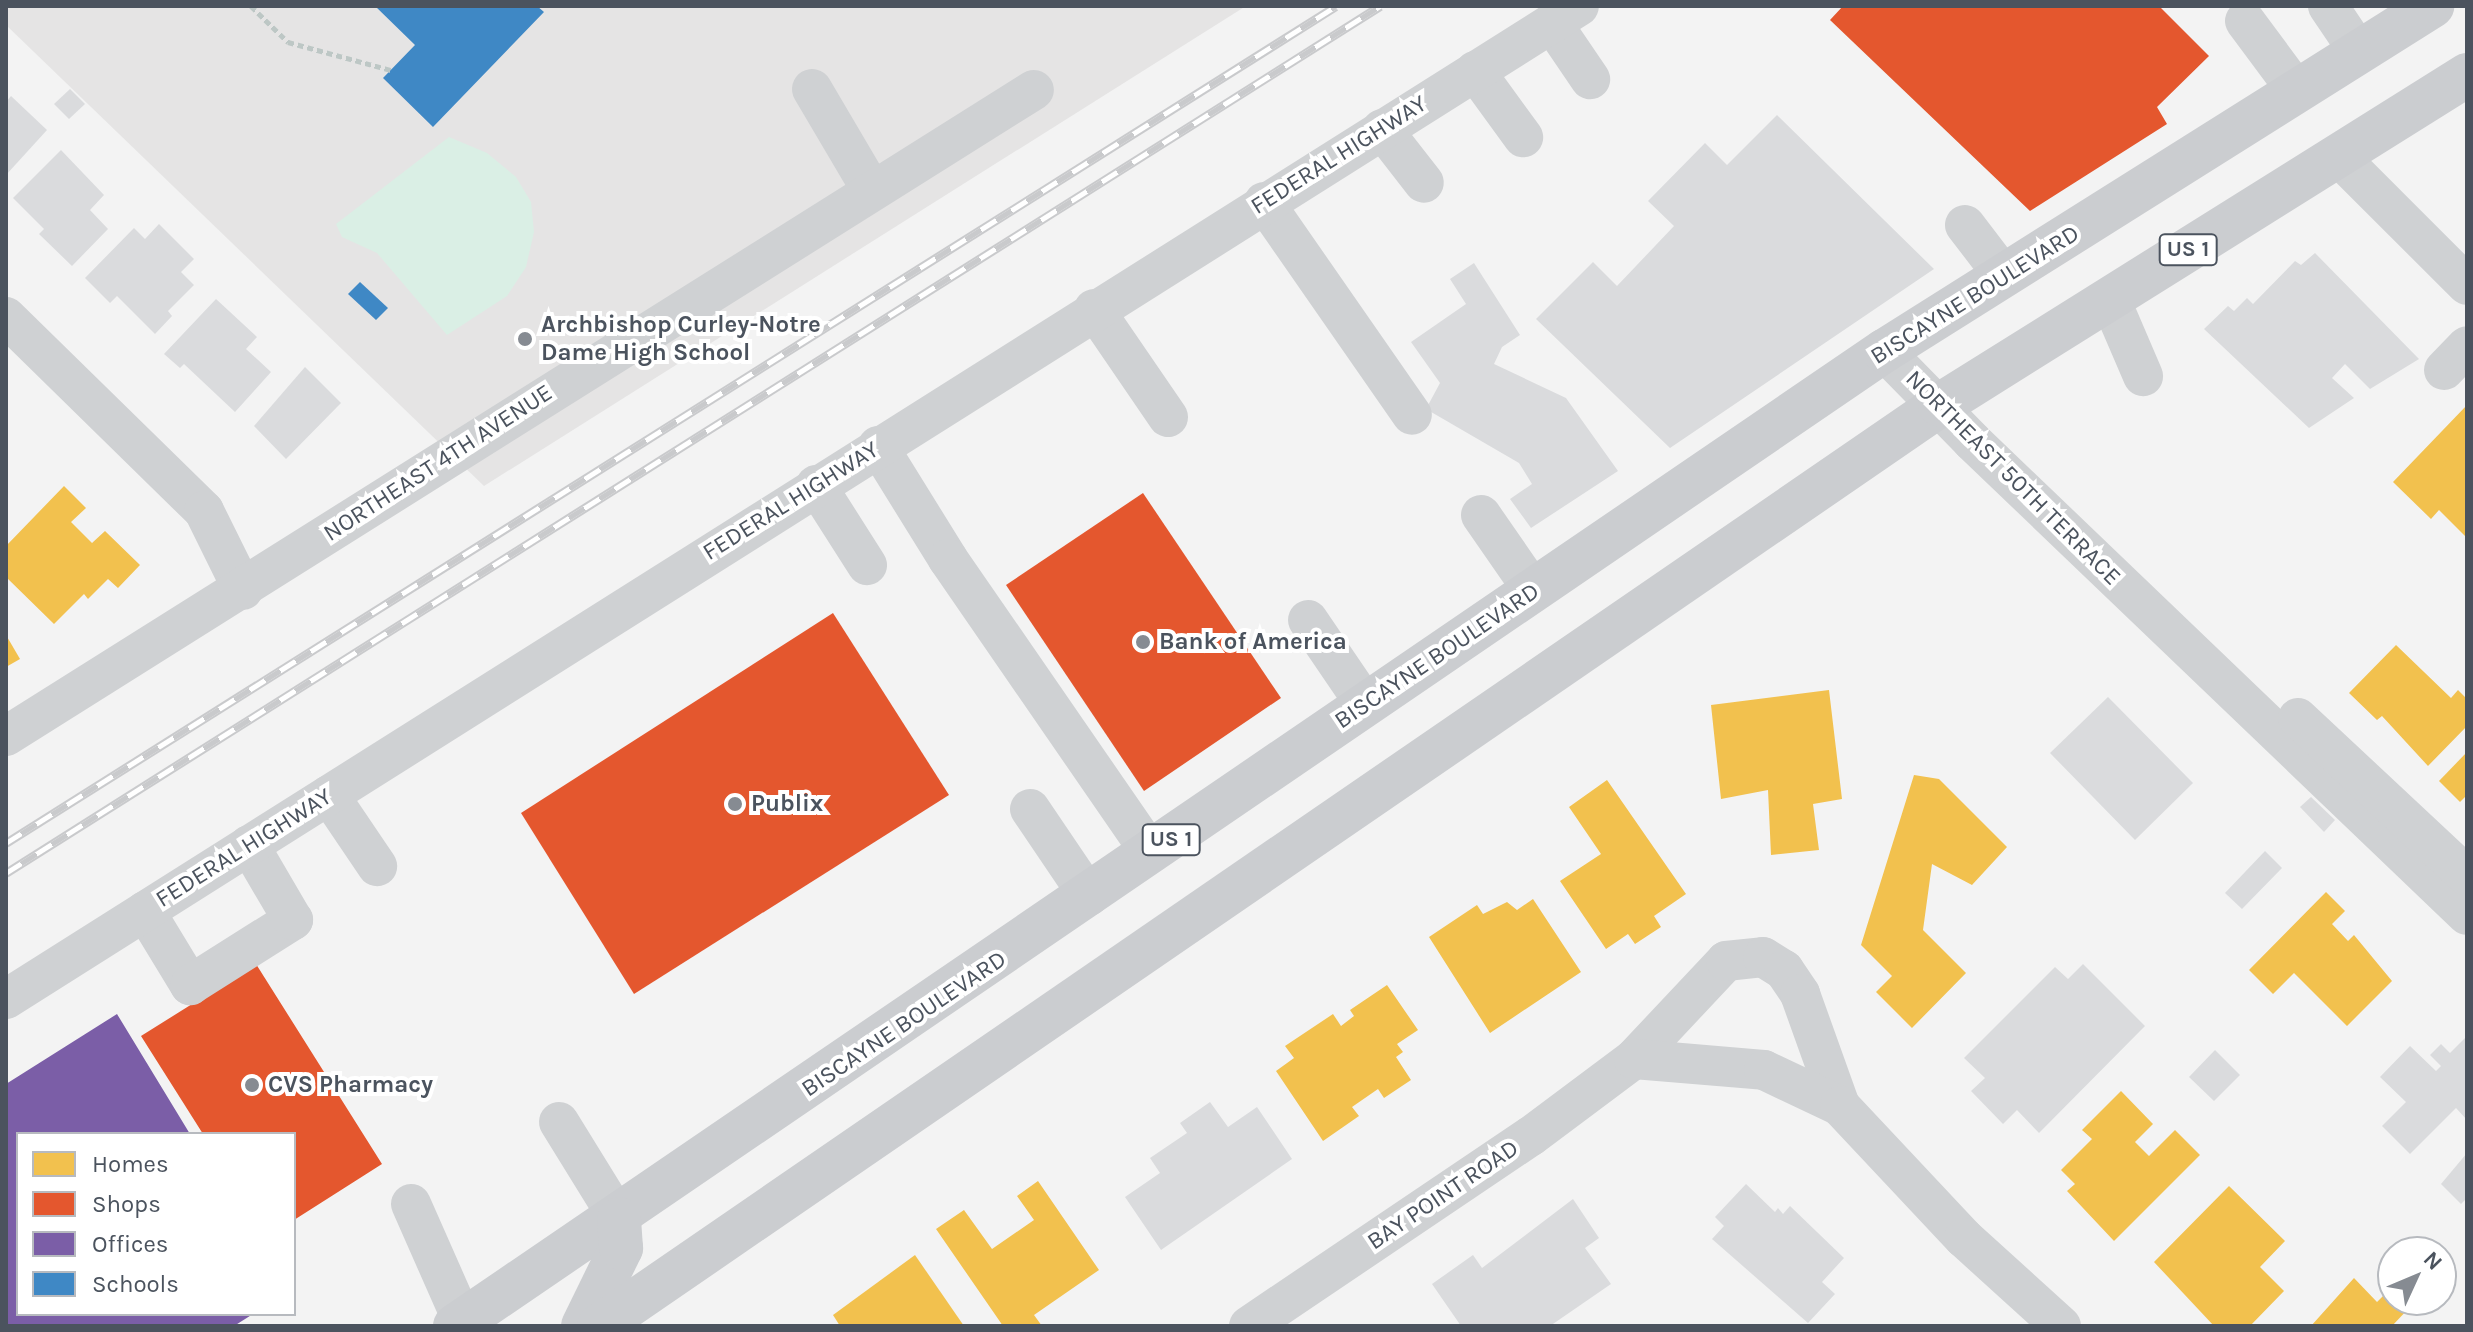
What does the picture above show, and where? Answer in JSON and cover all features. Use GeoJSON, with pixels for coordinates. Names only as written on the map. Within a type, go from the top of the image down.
{"type":"FeatureCollection","features":[{"type":"Feature","properties":{"kind":"main road","name":"BISCAYNE BOULEVARD"},"geometry":{"type":"LineString","coordinates":[[459,1324],[619,1219],[1365,704],[1884,351],[2359,52],[2420,9]]}},
{"type":"Feature","properties":{"kind":"main road","name":"US 1"},"geometry":{"type":"LineString","coordinates":[[599,1326],[1946,402],[2467,75]]}},
{"type":"Feature","properties":{"kind":"main road"},"geometry":{"type":"LineString","coordinates":[[583,1326],[621,1248],[619,1219]]}},
{"type":"Feature","properties":{"kind":"street"},"geometry":{"type":"LineString","coordinates":[[2328,6],[2359,52]]}},
{"type":"Feature","properties":{"kind":"street"},"geometry":{"type":"LineString","coordinates":[[1565,14],[1590,79]]}},
{"type":"Feature","properties":{"kind":"street","name":"FEDERAL HIGHWAY"},"geometry":{"type":"LineString","coordinates":[[6,999],[1565,14]]}},
{"type":"Feature","properties":{"kind":"street"},"geometry":{"type":"LineString","coordinates":[[2245,21],[2297,91]]}},
{"type":"Feature","properties":{"kind":"street"},"geometry":{"type":"LineString","coordinates":[[1475,71],[1523,137]]}},
{"type":"Feature","properties":{"kind":"street"},"geometry":{"type":"LineString","coordinates":[[812,89],[872,191]]}},
{"type":"Feature","properties":{"kind":"street","name":"NORTHEAST 4TH AVENUE"},"geometry":{"type":"LineString","coordinates":[[6,736],[243,590],[450,453],[1034,90]]}},
{"type":"Feature","properties":{"kind":"street"},"geometry":{"type":"LineString","coordinates":[[1382,129],[1424,183]]}},
{"type":"Feature","properties":{"kind":"street"},"geometry":{"type":"LineString","coordinates":[[2338,156],[2467,285]]}},
{"type":"Feature","properties":{"kind":"street"},"geometry":{"type":"LineString","coordinates":[[1264,202],[1412,415]]}},
{"type":"Feature","properties":{"kind":"street"},"geometry":{"type":"LineString","coordinates":[[1965,225],[2004,276]]}},
{"type":"Feature","properties":{"kind":"street"},"geometry":{"type":"LineString","coordinates":[[2110,299],[2143,376]]}},
{"type":"Feature","properties":{"kind":"street"},"geometry":{"type":"LineString","coordinates":[[1094,309],[1168,417]]}},
{"type":"Feature","properties":{"kind":"street"},"geometry":{"type":"LineString","coordinates":[[6,317],[204,511],[243,590]]}},
{"type":"Feature","properties":{"kind":"street","name":"NORTHEAST 50TH TERRACE"},"geometry":{"type":"LineString","coordinates":[[1884,351],[1946,402],[2118,560],[2372,783],[2467,876]]}},
{"type":"Feature","properties":{"kind":"street","name":"NORTHEAST 50TH TERRACE"},"geometry":{"type":"LineString","coordinates":[[1946,402],[1972,441],[2467,915]]}},
{"type":"Feature","properties":{"kind":"street"},"geometry":{"type":"LineString","coordinates":[[878,446],[948,559],[1151,853]]}},
{"type":"Feature","properties":{"kind":"street"},"geometry":{"type":"LineString","coordinates":[[816,485],[867,565]]}},
{"type":"Feature","properties":{"kind":"street"},"geometry":{"type":"LineString","coordinates":[[1481,515],[1533,590]]}},
{"type":"Feature","properties":{"kind":"street"},"geometry":{"type":"LineString","coordinates":[[1308,620],[1365,704]]}},
{"type":"Feature","properties":{"kind":"street"},"geometry":{"type":"LineString","coordinates":[[329,795],[377,866]]}},
{"type":"Feature","properties":{"kind":"street"},"geometry":{"type":"LineString","coordinates":[[1030,809],[1089,896]]}},
{"type":"Feature","properties":{"kind":"street"},"geometry":{"type":"LineString","coordinates":[[145,911],[190,985],[293,920],[249,845]]}},
{"type":"Feature","properties":{"kind":"street","name":"BAY POINT ROAD"},"geometry":{"type":"LineString","coordinates":[[1249,1326],[1531,1136],[1634,1059],[1726,961],[1763,957],[1784,970],[1800,994],[1840,1106]]}},
{"type":"Feature","properties":{"kind":"street","name":"BAY POINT ROAD"},"geometry":{"type":"LineString","coordinates":[[1634,1059],[1764,1070],[1840,1106],[1964,1238],[2061,1326]]}},
{"type":"Feature","properties":{"kind":"street"},"geometry":{"type":"LineString","coordinates":[[559,1122],[619,1219]]}},
{"type":"Feature","properties":{"kind":"street"},"geometry":{"type":"LineString","coordinates":[[411,1204],[459,1324]]}},
{"type":"Feature","properties":{"kind":"path"},"geometry":{"type":"LineString","coordinates":[[251,6],[288,42],[391,70]]}},
{"type":"Feature","properties":{"kind":"shaded area","name":"Archbishop Curley-Notre Dame High School"},"geometry":{"type":"Polygon","coordinates":[[[6,6],[1246,6],[484,486],[6,25],[6,6]]]}},
{"type":"Feature","properties":{"kind":"green space"},"geometry":{"type":"Polygon","coordinates":[[[449,137],[487,153],[516,177],[531,202],[534,232],[526,267],[507,296],[447,335],[377,253],[342,237],[336,224],[449,137]]]}},
{"type":"Feature","properties":{"kind":"building: Homes"},"geometry":{"type":"Polygon","coordinates":[[[2467,405],[2467,538],[2439,510],[2431,519],[2393,482],[2467,405]]]}},
{"type":"Feature","properties":{"kind":"building: Homes"},"geometry":{"type":"Polygon","coordinates":[[[64,486],[86,508],[71,522],[92,543],[105,531],[140,565],[118,588],[108,579],[88,599],[84,594],[54,624],[6,577],[6,546],[64,486]]]}},
{"type":"Feature","properties":{"kind":"building: Homes"},"geometry":{"type":"Polygon","coordinates":[[[6,635],[20,659],[6,667],[6,635]]]}},
{"type":"Feature","properties":{"kind":"building: Homes"},"geometry":{"type":"Polygon","coordinates":[[[2396,645],[2451,698],[2458,690],[2467,699],[2467,726],[2428,766],[2382,716],[2377,720],[2349,693],[2396,645]]]}},
{"type":"Feature","properties":{"kind":"building: Homes"},"geometry":{"type":"Polygon","coordinates":[[[1829,690],[1842,799],[1813,804],[1819,850],[1771,855],[1768,790],[1721,799],[1711,705],[1829,690]]]}},
{"type":"Feature","properties":{"kind":"building: Homes"},"geometry":{"type":"Polygon","coordinates":[[[2467,752],[2467,795],[2460,802],[2439,781],[2467,752]]]}},
{"type":"Feature","properties":{"kind":"building: Homes"},"geometry":{"type":"Polygon","coordinates":[[[1914,775],[1939,779],[2007,847],[1972,885],[1932,864],[1923,930],[1966,973],[1912,1028],[1876,992],[1892,976],[1861,945],[1914,775]]]}},
{"type":"Feature","properties":{"kind":"building: Homes"},"geometry":{"type":"Polygon","coordinates":[[[1607,780],[1686,894],[1654,916],[1661,927],[1635,944],[1628,934],[1606,949],[1560,881],[1601,854],[1569,807],[1607,780]]]}},
{"type":"Feature","properties":{"kind":"building: Homes"},"geometry":{"type":"Polygon","coordinates":[[[2326,892],[2345,911],[2332,924],[2348,941],[2354,935],[2392,981],[2347,1026],[2294,973],[2273,994],[2249,970],[2326,892]]]}},
{"type":"Feature","properties":{"kind":"building: Homes"},"geometry":{"type":"Polygon","coordinates":[[[1533,899],[1581,972],[1490,1033],[1429,937],[1477,905],[1483,914],[1507,902],[1517,910],[1533,899]]]}},
{"type":"Feature","properties":{"kind":"building: Homes"},"geometry":{"type":"Polygon","coordinates":[[[1387,985],[1418,1030],[1397,1044],[1403,1052],[1396,1057],[1411,1080],[1384,1098],[1378,1089],[1352,1107],[1359,1116],[1323,1141],[1276,1071],[1294,1058],[1285,1046],[1333,1014],[1341,1026],[1354,1016],[1350,1010],[1387,985]]]}},
{"type":"Feature","properties":{"kind":"building: Homes"},"geometry":{"type":"Polygon","coordinates":[[[2121,1091],[2153,1124],[2135,1142],[2149,1156],[2175,1130],[2200,1155],[2114,1241],[2067,1191],[2075,1184],[2061,1170],[2092,1139],[2082,1130],[2121,1091]]]}},
{"type":"Feature","properties":{"kind":"building: Homes"},"geometry":{"type":"Polygon","coordinates":[[[1038,1181],[1099,1270],[1034,1315],[1042,1326],[1003,1326],[936,1229],[964,1210],[992,1249],[1034,1220],[1017,1196],[1038,1181]]]}},
{"type":"Feature","properties":{"kind":"building: Homes"},"geometry":{"type":"Polygon","coordinates":[[[2229,1186],[2285,1241],[2260,1267],[2284,1291],[2250,1326],[2214,1326],[2154,1262],[2229,1186]]]}},
{"type":"Feature","properties":{"kind":"building: Homes"},"geometry":{"type":"Polygon","coordinates":[[[915,1255],[964,1326],[840,1326],[833,1315],[915,1255]]]}},
{"type":"Feature","properties":{"kind":"building: Homes"},"geometry":{"type":"Polygon","coordinates":[[[2354,1278],[2377,1302],[2377,1316],[2401,1316],[2392,1326],[2311,1326],[2354,1278]]]}},
{"type":"Feature","properties":{"kind":"building: Shops"},"geometry":{"type":"Polygon","coordinates":[[[1843,6],[2159,6],[2209,56],[2157,107],[2167,124],[2030,211],[1830,20],[1843,6]]]}},
{"type":"Feature","properties":{"kind":"building: Shops","name":"Bank of America"},"geometry":{"type":"Polygon","coordinates":[[[1143,493],[1281,698],[1144,791],[1006,585],[1143,493]]]}},
{"type":"Feature","properties":{"kind":"building: Shops","name":"Publix"},"geometry":{"type":"Polygon","coordinates":[[[833,613],[949,795],[634,994],[521,813],[833,613]]]}},
{"type":"Feature","properties":{"kind":"building: Shops","name":"CVS Pharmacy"},"geometry":{"type":"Polygon","coordinates":[[[256,964],[382,1164],[296,1219],[296,1132],[202,1132],[141,1036],[256,964]]]}},
{"type":"Feature","properties":{"kind":"building: Offices"},"geometry":{"type":"Polygon","coordinates":[[[117,1014],[189,1132],[16,1132],[16,1316],[250,1316],[234,1326],[6,1326],[6,1084],[117,1014]]]}},
{"type":"Feature","properties":{"kind":"building: Schools"},"geometry":{"type":"Polygon","coordinates":[[[375,6],[537,6],[544,12],[433,127],[383,78],[415,45],[375,6]]]}},
{"type":"Feature","properties":{"kind":"building: Schools"},"geometry":{"type":"Polygon","coordinates":[[[360,282],[388,308],[376,320],[348,294],[360,282]]]}},
{"type":"Feature","properties":{"kind":"building: Other"},"geometry":{"type":"Polygon","coordinates":[[[70,89],[85,104],[69,119],[54,104],[70,89]]]}},
{"type":"Feature","properties":{"kind":"building: Other"},"geometry":{"type":"Polygon","coordinates":[[[11,96],[47,130],[6,175],[6,102],[11,96]]]}},
{"type":"Feature","properties":{"kind":"building: Other"},"geometry":{"type":"Polygon","coordinates":[[[1777,115],[1934,269],[1670,448],[1536,319],[1593,262],[1617,286],[1674,226],[1648,201],[1705,143],[1727,165],[1777,115]]]}},
{"type":"Feature","properties":{"kind":"building: Other"},"geometry":{"type":"Polygon","coordinates":[[[61,150],[104,195],[90,210],[108,229],[72,266],[39,234],[44,229],[13,198],[61,150]]]}},
{"type":"Feature","properties":{"kind":"building: Other"},"geometry":{"type":"Polygon","coordinates":[[[159,224],[194,259],[181,272],[194,285],[168,311],[172,316],[155,334],[117,296],[110,303],[85,278],[134,228],[145,239],[159,224]]]}},
{"type":"Feature","properties":{"kind":"building: Other"},"geometry":{"type":"Polygon","coordinates":[[[2315,253],[2419,359],[2370,389],[2345,364],[2332,378],[2354,398],[2309,428],[2204,329],[2228,306],[2234,311],[2247,298],[2253,304],[2295,261],[2301,265],[2315,253]]]}},
{"type":"Feature","properties":{"kind":"building: Other"},"geometry":{"type":"Polygon","coordinates":[[[1474,263],[1520,335],[1502,347],[1494,364],[1566,398],[1618,471],[1531,528],[1510,499],[1532,484],[1519,463],[1426,409],[1440,383],[1411,342],[1466,304],[1450,279],[1474,263]]]}},
{"type":"Feature","properties":{"kind":"building: Other"},"geometry":{"type":"Polygon","coordinates":[[[216,299],[257,337],[246,349],[271,372],[235,412],[184,364],[180,368],[164,354],[216,299]]]}},
{"type":"Feature","properties":{"kind":"building: Other"},"geometry":{"type":"Polygon","coordinates":[[[305,367],[341,403],[286,459],[254,426],[305,367]]]}},
{"type":"Feature","properties":{"kind":"building: Other"},"geometry":{"type":"Polygon","coordinates":[[[2108,697],[2193,783],[2135,840],[2050,753],[2108,697]]]}},
{"type":"Feature","properties":{"kind":"building: Other"},"geometry":{"type":"Polygon","coordinates":[[[2311,797],[2335,820],[2324,832],[2300,807],[2311,797]]]}},
{"type":"Feature","properties":{"kind":"building: Other"},"geometry":{"type":"Polygon","coordinates":[[[2265,851],[2282,868],[2242,909],[2225,893],[2265,851]]]}},
{"type":"Feature","properties":{"kind":"building: Other"},"geometry":{"type":"Polygon","coordinates":[[[2083,964],[2145,1026],[2039,1133],[2017,1110],[2003,1124],[1971,1091],[1985,1078],[1964,1058],[2055,967],[2068,979],[2083,964]]]}},
{"type":"Feature","properties":{"kind":"building: Other"},"geometry":{"type":"Polygon","coordinates":[[[2467,1036],[2467,1120],[2456,1108],[2410,1154],[2382,1126],[2406,1102],[2380,1077],[2410,1046],[2436,1071],[2441,1066],[2430,1055],[2441,1044],[2450,1053],[2467,1036]]]}},
{"type":"Feature","properties":{"kind":"building: Other"},"geometry":{"type":"Polygon","coordinates":[[[2215,1050],[2240,1075],[2214,1101],[2189,1077],[2215,1050]]]}},
{"type":"Feature","properties":{"kind":"building: Other"},"geometry":{"type":"Polygon","coordinates":[[[1210,1102],[1228,1127],[1257,1107],[1292,1159],[1161,1250],[1125,1197],[1160,1173],[1150,1158],[1187,1133],[1180,1123],[1210,1102]]]}},
{"type":"Feature","properties":{"kind":"building: Other"},"geometry":{"type":"Polygon","coordinates":[[[2467,1153],[2467,1198],[2461,1204],[2441,1184],[2467,1153]]]}},
{"type":"Feature","properties":{"kind":"building: Other"},"geometry":{"type":"Polygon","coordinates":[[[1746,1184],[1775,1212],[1778,1208],[1783,1214],[1790,1206],[1844,1258],[1822,1282],[1835,1294],[1808,1323],[1712,1239],[1724,1226],[1715,1217],[1746,1184]]]}},
{"type":"Feature","properties":{"kind":"building: Other"},"geometry":{"type":"Polygon","coordinates":[[[1573,1199],[1599,1238],[1585,1248],[1611,1284],[1550,1326],[1461,1326],[1432,1284],[1473,1255],[1482,1268],[1573,1199]]]}},
{"type":"Feature","properties":{"kind":"railway"},"geometry":{"type":"LineString","coordinates":[[6,843],[1336,6]]}},
{"type":"Feature","properties":{"kind":"railway"},"geometry":{"type":"LineString","coordinates":[[6,873],[1380,6]]}},
{"type":"Feature","properties":{"kind":"place","name":"Archbishop Curley-Notre Dame High School"},"geometry":{"type":"Point","coordinates":[525,339]}},
{"type":"Feature","properties":{"kind":"place","name":"Bank of America"},"geometry":{"type":"Point","coordinates":[1143,642]}},
{"type":"Feature","properties":{"kind":"place","name":"Publix"},"geometry":{"type":"Point","coordinates":[735,804]}},
{"type":"Feature","properties":{"kind":"place","name":"CVS Pharmacy"},"geometry":{"type":"Point","coordinates":[252,1085]}}]}
